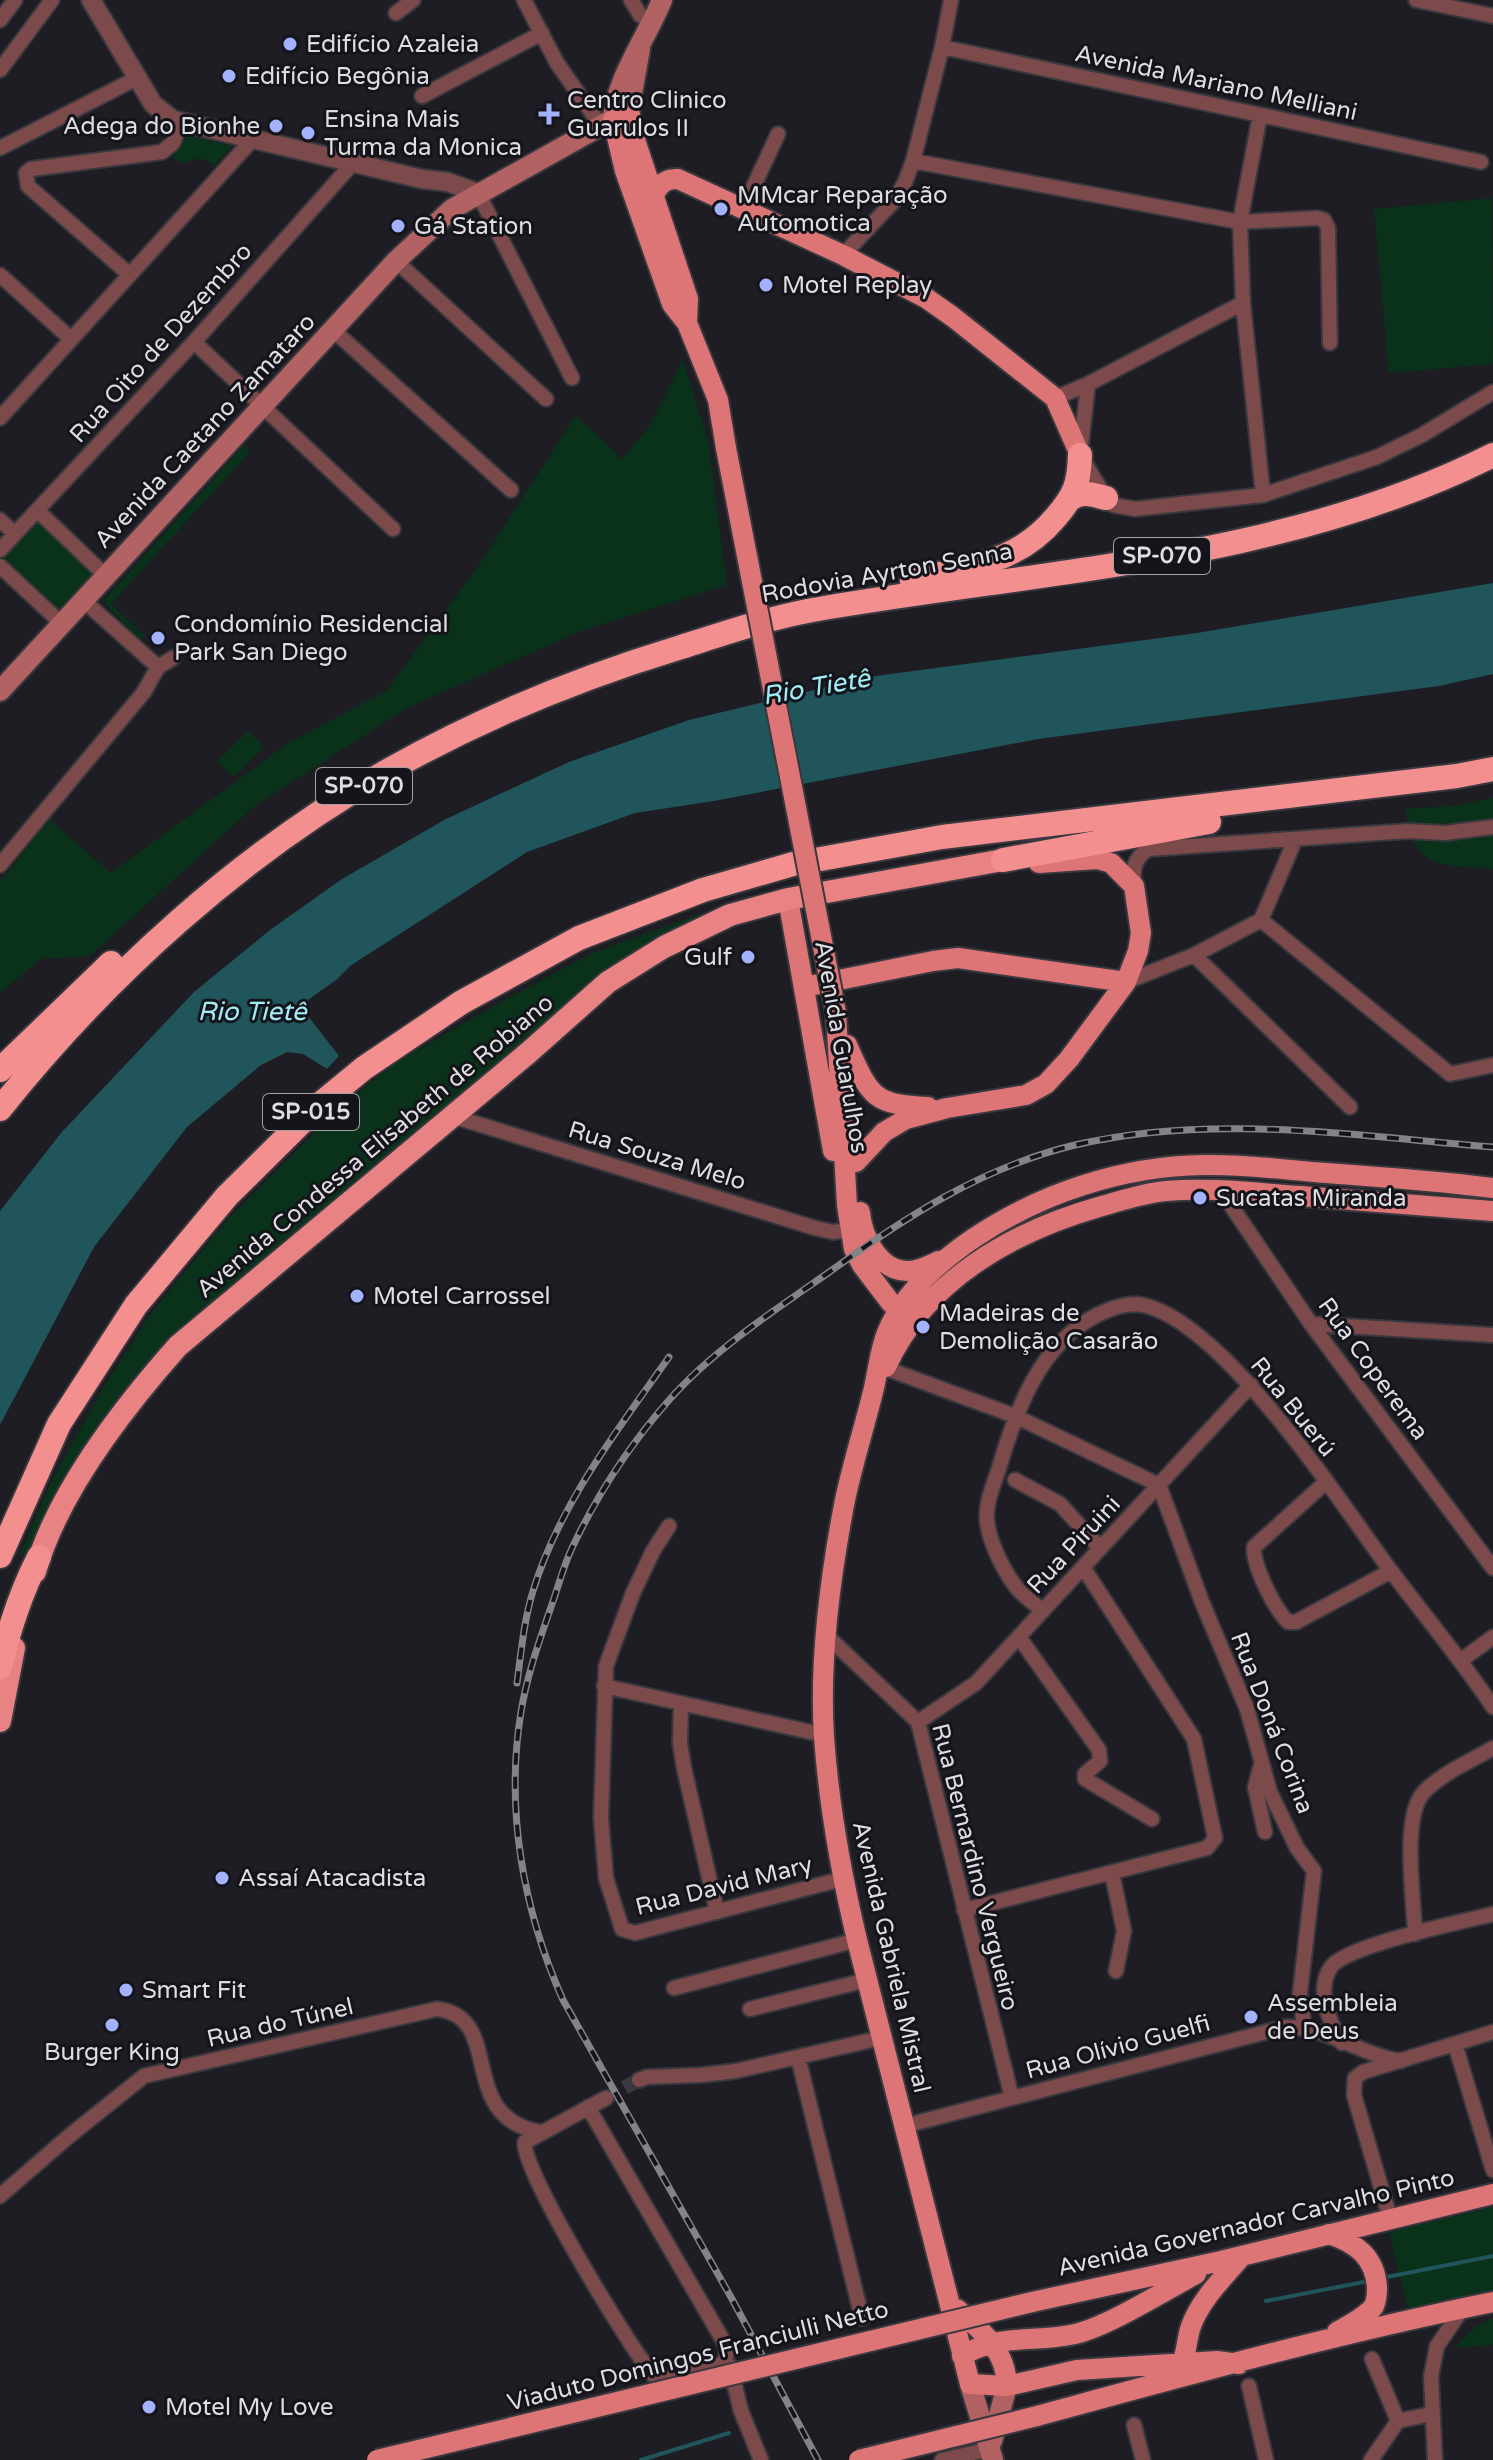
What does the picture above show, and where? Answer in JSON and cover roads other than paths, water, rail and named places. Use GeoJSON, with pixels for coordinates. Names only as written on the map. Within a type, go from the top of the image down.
{"type":"FeatureCollection","features":[{"type":"Feature","properties":{"kind":"highway"},"geometry":{"type":"LineString","coordinates":[[1072,498],[1079,474],[1080,455]]}},
{"type":"Feature","properties":{"kind":"highway","name":"Rodovia Ayrton Senna"},"geometry":{"type":"LineString","coordinates":[[0,1109],[38,1061],[124,971],[217,890],[291,832],[391,769],[504,712],[615,667],[730,631],[818,609],[1207,548],[1319,522],[1402,496],[1493,455]]}},
{"type":"Feature","properties":{"kind":"highway"},"geometry":{"type":"LineString","coordinates":[[818,609],[1000,559],[1023,548],[1046,529],[1072,498],[1079,494],[1106,498]]}},
{"type":"Feature","properties":{"kind":"highway"},"geometry":{"type":"LineString","coordinates":[[1003,860],[1286,808],[1314,793],[1493,769]]}},
{"type":"Feature","properties":{"kind":"highway","name":"SP-015"},"geometry":{"type":"LineString","coordinates":[[0,1556],[59,1424],[136,1305],[227,1196],[319,1105],[364,1068],[462,1002],[579,938],[703,890],[793,864],[942,837],[1314,793]]}},
{"type":"Feature","properties":{"kind":"highway","name":"Avenida Condessa Elisabeth de Robiano"},"geometry":{"type":"LineString","coordinates":[[0,1721],[14,1649],[39,1557],[69,1496],[104,1438],[139,1390],[178,1346],[608,982],[664,947],[730,915],[788,899],[1003,860]]}},
{"type":"Feature","properties":{"kind":"highway"},"geometry":{"type":"LineString","coordinates":[[0,1070],[108,966],[194,897],[217,890]]}},
{"type":"Feature","properties":{"kind":"highway"},"geometry":{"type":"LineString","coordinates":[[0,1667],[25,1585],[39,1557]]}},
{"type":"Feature","properties":{"kind":"main road"},"geometry":{"type":"LineString","coordinates":[[662,0],[618,94],[614,119],[625,171],[672,304],[687,323],[718,400],[836,1013]]}},
{"type":"Feature","properties":{"kind":"main road"},"geometry":{"type":"LineString","coordinates":[[614,119],[636,143],[688,299],[687,323]]}},
{"type":"Feature","properties":{"kind":"main road","name":"Avenida Caetano Zamataro"},"geometry":{"type":"LineString","coordinates":[[0,691],[396,261],[452,209],[614,119]]}},
{"type":"Feature","properties":{"kind":"main road"},"geometry":{"type":"LineString","coordinates":[[654,195],[666,181],[678,179],[843,255],[926,298],[1055,398],[1080,455]]}},
{"type":"Feature","properties":{"kind":"main road"},"geometry":{"type":"LineString","coordinates":[[856,1162],[894,1124],[947,1108],[1026,1095],[1046,1084],[1069,1059],[1126,982],[1138,951],[1141,933],[1134,886],[1111,863],[1097,859],[1026,864],[1003,860]]}},
{"type":"Feature","properties":{"kind":"main road","name":"Avenida Guarulhos"},"geometry":{"type":"LineString","coordinates":[[788,899],[835,1160],[847,1205]]}},
{"type":"Feature","properties":{"kind":"main road"},"geometry":{"type":"LineString","coordinates":[[804,987],[958,958],[1126,982]]}},
{"type":"Feature","properties":{"kind":"main road","name":"Avenida Guarulhos"},"geometry":{"type":"LineString","coordinates":[[836,1013],[847,1045],[862,1230],[881,1259],[901,1271],[912,1272],[946,1258]]}},
{"type":"Feature","properties":{"kind":"main road","name":"Avenida Guarulhos"},"geometry":{"type":"LineString","coordinates":[[836,1013],[847,1205],[854,1249],[891,1303],[907,1315]]}},
{"type":"Feature","properties":{"kind":"main road"},"geometry":{"type":"LineString","coordinates":[[847,1045],[871,1091],[882,1101],[896,1106],[947,1108]]}},
{"type":"Feature","properties":{"kind":"main road"},"geometry":{"type":"LineString","coordinates":[[907,1315],[918,1286],[946,1258],[1005,1218],[1050,1197],[1100,1181],[1161,1168],[1230,1165],[1493,1188]]}},
{"type":"Feature","properties":{"kind":"main road"},"geometry":{"type":"LineString","coordinates":[[1225,1191],[1224,1179],[1230,1165]]}},
{"type":"Feature","properties":{"kind":"main road"},"geometry":{"type":"LineString","coordinates":[[1161,1168],[1165,1181],[1163,1191]]}},
{"type":"Feature","properties":{"kind":"main road"},"geometry":{"type":"LineString","coordinates":[[907,1315],[997,1248],[1022,1234],[1091,1209],[1163,1191],[1225,1191],[1493,1211]]}},
{"type":"Feature","properties":{"kind":"main road"},"geometry":{"type":"LineString","coordinates":[[874,1281],[884,1341]]}},
{"type":"Feature","properties":{"kind":"main road","name":"Avenida Gabriela Mistral"},"geometry":{"type":"LineString","coordinates":[[907,1315],[893,1319],[884,1341],[879,1372],[842,1515],[826,1635],[824,1735],[842,1879],[962,2356],[991,2454]]}},
{"type":"Feature","properties":{"kind":"main road","name":"Avenida Gabriela Mistral"},"geometry":{"type":"LineString","coordinates":[[879,1372],[907,1315]]}},
{"type":"Feature","properties":{"kind":"main road","name":"Avenida Governador Carvalho Pinto"},"geometry":{"type":"LineString","coordinates":[[1032,2302],[1221,2261],[1493,2194]]}},
{"type":"Feature","properties":{"kind":"main road"},"geometry":{"type":"LineString","coordinates":[[1324,2341],[1373,2308],[1378,2297],[1376,2275],[1367,2256],[1346,2239],[1329,2234]]}},
{"type":"Feature","properties":{"kind":"main road"},"geometry":{"type":"LineString","coordinates":[[1178,2371],[1190,2329],[1200,2308],[1242,2256]]}},
{"type":"Feature","properties":{"kind":"main road"},"geometry":{"type":"LineString","coordinates":[[962,2356],[992,2341],[1078,2334],[1221,2261]]}},
{"type":"Feature","properties":{"kind":"main road"},"geometry":{"type":"LineString","coordinates":[[948,2301],[992,2341],[1002,2357],[1007,2386],[991,2454]]}},
{"type":"Feature","properties":{"kind":"main road","name":"Viaduto Domingos Franciulli Netto"},"geometry":{"type":"LineString","coordinates":[[377,2460],[1032,2302]]}},
{"type":"Feature","properties":{"kind":"main road"},"geometry":{"type":"LineString","coordinates":[[970,2384],[1007,2386],[1077,2370],[1178,2371],[1239,2364],[1493,2302]]}},
{"type":"Feature","properties":{"kind":"main road"},"geometry":{"type":"LineString","coordinates":[[859,2460],[1037,2416],[1178,2371]]}},
{"type":"Feature","properties":{"kind":"street"},"geometry":{"type":"LineString","coordinates":[[0,20],[15,0]]}},
{"type":"Feature","properties":{"kind":"street"},"geometry":{"type":"LineString","coordinates":[[0,70],[52,0]]}},
{"type":"Feature","properties":{"kind":"street"},"geometry":{"type":"LineString","coordinates":[[91,0],[153,104],[173,120],[422,179],[448,182],[478,193],[572,378]]}},
{"type":"Feature","properties":{"kind":"street"},"geometry":{"type":"LineString","coordinates":[[396,13],[413,0]]}},
{"type":"Feature","properties":{"kind":"street"},"geometry":{"type":"LineString","coordinates":[[524,0],[573,89],[614,119]]}},
{"type":"Feature","properties":{"kind":"street"},"geometry":{"type":"LineString","coordinates":[[631,0],[640,15],[653,23]]}},
{"type":"Feature","properties":{"kind":"street"},"geometry":{"type":"LineString","coordinates":[[843,255],[895,200],[913,161],[951,0]]}},
{"type":"Feature","properties":{"kind":"street"},"geometry":{"type":"LineString","coordinates":[[1416,0],[1493,16]]}},
{"type":"Feature","properties":{"kind":"street"},"geometry":{"type":"LineString","coordinates":[[422,96],[542,33]]}},
{"type":"Feature","properties":{"kind":"street","name":"Avenida Mariano Melliani"},"geometry":{"type":"LineString","coordinates":[[942,47],[1481,162]]}},
{"type":"Feature","properties":{"kind":"street"},"geometry":{"type":"LineString","coordinates":[[0,148],[139,77]]}},
{"type":"Feature","properties":{"kind":"street"},"geometry":{"type":"LineString","coordinates":[[1260,115],[1240,222],[1243,303],[1263,495]]}},
{"type":"Feature","properties":{"kind":"street"},"geometry":{"type":"LineString","coordinates":[[130,275],[28,186],[26,173],[31,169],[162,152],[173,143],[181,123]]}},
{"type":"Feature","properties":{"kind":"street"},"geometry":{"type":"LineString","coordinates":[[743,209],[778,134]]}},
{"type":"Feature","properties":{"kind":"street"},"geometry":{"type":"LineString","coordinates":[[0,418],[6,400],[71,339],[252,140]]}},
{"type":"Feature","properties":{"kind":"street"},"geometry":{"type":"LineString","coordinates":[[913,161],[1240,222],[1324,220],[1328,228],[1330,343]]}},
{"type":"Feature","properties":{"kind":"street","name":"Rua Oito de Dezembro"},"geometry":{"type":"LineString","coordinates":[[0,550],[194,342],[353,163]]}},
{"type":"Feature","properties":{"kind":"street"},"geometry":{"type":"LineString","coordinates":[[422,179],[439,191],[452,209]]}},
{"type":"Feature","properties":{"kind":"street"},"geometry":{"type":"LineString","coordinates":[[396,261],[546,399]]}},
{"type":"Feature","properties":{"kind":"street"},"geometry":{"type":"LineString","coordinates":[[0,275],[71,339]]}},
{"type":"Feature","properties":{"kind":"street"},"geometry":{"type":"LineString","coordinates":[[1055,398],[1243,303]]}},
{"type":"Feature","properties":{"kind":"street"},"geometry":{"type":"LineString","coordinates":[[333,330],[511,490]]}},
{"type":"Feature","properties":{"kind":"street"},"geometry":{"type":"LineString","coordinates":[[194,342],[393,529]]}},
{"type":"Feature","properties":{"kind":"street"},"geometry":{"type":"LineString","coordinates":[[1088,384],[1080,455],[1113,505],[1135,509],[1263,495],[1377,457],[1422,435],[1493,392]]}},
{"type":"Feature","properties":{"kind":"street"},"geometry":{"type":"LineString","coordinates":[[38,511],[106,576]]}},
{"type":"Feature","properties":{"kind":"street"},"geometry":{"type":"LineString","coordinates":[[0,520],[15,534]]}},
{"type":"Feature","properties":{"kind":"street"},"geometry":{"type":"LineString","coordinates":[[0,566],[61,623]]}},
{"type":"Feature","properties":{"kind":"street"},"geometry":{"type":"LineString","coordinates":[[83,600],[158,667]]}},
{"type":"Feature","properties":{"kind":"street"},"geometry":{"type":"LineString","coordinates":[[0,865],[144,692],[158,667],[173,658]]}},
{"type":"Feature","properties":{"kind":"street"},"geometry":{"type":"LineString","coordinates":[[1134,886],[1133,865],[1138,856],[1148,849],[1408,831],[1445,833],[1493,827]]}},
{"type":"Feature","properties":{"kind":"street"},"geometry":{"type":"LineString","coordinates":[[1126,982],[1194,955],[1261,920],[1295,840]]}},
{"type":"Feature","properties":{"kind":"street"},"geometry":{"type":"LineString","coordinates":[[1261,920],[1450,1074],[1493,1064]]}},
{"type":"Feature","properties":{"kind":"street"},"geometry":{"type":"LineString","coordinates":[[1194,955],[1350,1107]]}},
{"type":"Feature","properties":{"kind":"street","name":"Rua Souza Melo"},"geometry":{"type":"LineString","coordinates":[[452,1116],[815,1228],[833,1232],[851,1230]]}},
{"type":"Feature","properties":{"kind":"street","name":"Rua Coperema"},"geometry":{"type":"LineString","coordinates":[[1225,1191],[1230,1204],[1311,1324],[1493,1568]]}},
{"type":"Feature","properties":{"kind":"street","name":"Rua Buerú"},"geometry":{"type":"LineString","coordinates":[[1043,1611],[1017,1588],[988,1531],[986,1516],[989,1498],[1015,1416],[1037,1374],[1061,1341],[1083,1322],[1128,1304],[1145,1306],[1170,1316],[1251,1385],[1493,1707]]}},
{"type":"Feature","properties":{"kind":"street"},"geometry":{"type":"LineString","coordinates":[[1311,1324],[1493,1335]]}},
{"type":"Feature","properties":{"kind":"street"},"geometry":{"type":"LineString","coordinates":[[879,1372],[1015,1416],[1159,1485]]}},
{"type":"Feature","properties":{"kind":"street","name":"Rua Piruini"},"geometry":{"type":"LineString","coordinates":[[918,1722],[976,1683],[1251,1385]]}},
{"type":"Feature","properties":{"kind":"street"},"geometry":{"type":"LineString","coordinates":[[1015,1480],[1060,1504],[1100,1548]]}},
{"type":"Feature","properties":{"kind":"street"},"geometry":{"type":"LineString","coordinates":[[1326,1482],[1254,1547],[1260,1572],[1281,1615],[1288,1622],[1296,1622],[1391,1571]]}},
{"type":"Feature","properties":{"kind":"street","name":"Rua Doná Corina"},"geometry":{"type":"LineString","coordinates":[[1159,1485],[1202,1602],[1247,1709],[1270,1792],[1290,1834],[1314,1871],[1301,1981],[1304,2027]]}},
{"type":"Feature","properties":{"kind":"street"},"geometry":{"type":"LineString","coordinates":[[669,1526],[633,1593],[609,1653],[604,1686],[824,1735]]}},
{"type":"Feature","properties":{"kind":"street"},"geometry":{"type":"LineString","coordinates":[[964,1910],[1211,1845],[1215,1832],[1194,1739],[1083,1567]]}},
{"type":"Feature","properties":{"kind":"street","name":"Rua Bernardino Vergueiro"},"geometry":{"type":"LineString","coordinates":[[826,1635],[918,1722],[1012,2098]]}},
{"type":"Feature","properties":{"kind":"street"},"geometry":{"type":"LineString","coordinates":[[1019,1637],[1099,1750],[1100,1761],[1085,1774],[1085,1779],[1152,1819]]}},
{"type":"Feature","properties":{"kind":"street"},"geometry":{"type":"LineString","coordinates":[[1460,1661],[1493,1637]]}},
{"type":"Feature","properties":{"kind":"street","name":"Rua David Mary"},"geometry":{"type":"LineString","coordinates":[[604,1686],[601,1818],[604,1862],[610,1895],[622,1929],[635,1933],[842,1879]]}},
{"type":"Feature","properties":{"kind":"street"},"geometry":{"type":"LineString","coordinates":[[681,1703],[680,1743],[684,1768],[717,1912]]}},
{"type":"Feature","properties":{"kind":"street"},"geometry":{"type":"LineString","coordinates":[[1415,1934],[1412,1842],[1415,1805],[1422,1793],[1435,1782],[1493,1748]]}},
{"type":"Feature","properties":{"kind":"street"},"geometry":{"type":"LineString","coordinates":[[1261,1765],[1255,1787],[1265,1832]]}},
{"type":"Feature","properties":{"kind":"street"},"geometry":{"type":"LineString","coordinates":[[1112,1873],[1124,1931],[1116,1971]]}},
{"type":"Feature","properties":{"kind":"street"},"geometry":{"type":"LineString","coordinates":[[1342,2043],[1325,2005],[1325,1984],[1330,1969],[1343,1957],[1493,1914]]}},
{"type":"Feature","properties":{"kind":"street"},"geometry":{"type":"LineString","coordinates":[[674,1988],[857,1940]]}},
{"type":"Feature","properties":{"kind":"street"},"geometry":{"type":"LineString","coordinates":[[750,2009],[867,1980]]}},
{"type":"Feature","properties":{"kind":"street","name":"Rua do Túnel"},"geometry":{"type":"LineString","coordinates":[[0,2196],[144,2076],[437,2009],[453,2011],[464,2019],[472,2031],[490,2093],[507,2121],[522,2129],[540,2132]]}},
{"type":"Feature","properties":{"kind":"street","name":"Rua Olívio Guelfi"},"geometry":{"type":"LineString","coordinates":[[904,2126],[1264,2031],[1304,2027],[1378,2058],[1401,2061]]}},
{"type":"Feature","properties":{"kind":"street"},"geometry":{"type":"LineString","coordinates":[[1390,2218],[1353,2086],[1355,2078],[1363,2072],[1493,2032]]}},
{"type":"Feature","properties":{"kind":"street"},"geometry":{"type":"LineString","coordinates":[[639,2080],[736,2071],[881,2038]]}},
{"type":"Feature","properties":{"kind":"street"},"geometry":{"type":"LineString","coordinates":[[1455,2044],[1493,2170]]}},
{"type":"Feature","properties":{"kind":"street"},"geometry":{"type":"LineString","coordinates":[[798,2057],[862,2318]]}},
{"type":"Feature","properties":{"kind":"street"},"geometry":{"type":"LineString","coordinates":[[606,2098],[540,2132],[523,2146],[537,2181],[613,2318],[654,2376],[676,2378],[724,2363],[728,2352]]}},
{"type":"Feature","properties":{"kind":"street"},"geometry":{"type":"LineString","coordinates":[[588,2107],[728,2352],[741,2411],[761,2460]]}},
{"type":"Feature","properties":{"kind":"street"},"geometry":{"type":"LineString","coordinates":[[1435,2460],[1431,2376],[1437,2346],[1463,2308]]}},
{"type":"Feature","properties":{"kind":"street"},"geometry":{"type":"LineString","coordinates":[[1372,2359],[1398,2421]]}},
{"type":"Feature","properties":{"kind":"street"},"geometry":{"type":"LineString","coordinates":[[1249,2386],[1266,2460]]}},
{"type":"Feature","properties":{"kind":"street"},"geometry":{"type":"LineString","coordinates":[[1371,2460],[1398,2421],[1431,2414]]}},
{"type":"Feature","properties":{"kind":"street"},"geometry":{"type":"LineString","coordinates":[[1134,2425],[1143,2460]]}},
{"type":"Feature","properties":{"kind":"street"},"geometry":{"type":"LineString","coordinates":[[942,2460],[991,2454]]}},
{"type":"Feature","properties":{"kind":"water","name":"Rio Tietê"},"geometry":{"type":"Polygon","coordinates":[[[1493,583],[1493,674],[1439,686],[1038,739],[714,801],[635,813],[527,852],[350,966],[308,1000],[308,1016],[339,1056],[327,1069],[303,1054],[287,1052],[261,1065],[187,1127],[94,1247],[0,1425],[0,1211],[61,1133],[194,992],[270,930],[342,879],[446,819],[569,762],[689,720],[868,677],[1197,633],[1493,583]]]}},
{"type":"Feature","properties":{"kind":"waterway"},"geometry":{"type":"LineString","coordinates":[[1382,2278],[1493,2256]]}},
{"type":"Feature","properties":{"kind":"waterway"},"geometry":{"type":"LineString","coordinates":[[1266,2301],[1369,2281]]}},
{"type":"Feature","properties":{"kind":"waterway"},"geometry":{"type":"LineString","coordinates":[[641,2460],[729,2433]]}},
{"type":"Feature","properties":{"kind":"tunnel"},"geometry":{"type":"LineString","coordinates":[[606,2098],[639,2080]]}},
{"type":"Feature","properties":{"kind":"railway"},"geometry":{"type":"LineString","coordinates":[[818,2460],[732,2299],[563,2000],[537,1931],[521,1859],[517,1822],[515,1785],[521,1712],[538,1646],[566,1563],[582,1528],[642,1433],[686,1382],[724,1348],[915,1214],[1008,1167],[1075,1145],[1127,1135],[1179,1130],[1283,1130],[1493,1147]]}},
{"type":"Feature","properties":{"kind":"railway"},"geometry":{"type":"LineString","coordinates":[[517,1683],[530,1602],[558,1528],[610,1440],[669,1357]]}},
{"type":"Feature","properties":{"kind":"place","name":"Edifício Azaleia"},"geometry":{"type":"Point","coordinates":[290,44]}},
{"type":"Feature","properties":{"kind":"place","name":"Edifício Begônia"},"geometry":{"type":"Point","coordinates":[229,76]}},
{"type":"Feature","properties":{"kind":"place","name":"Centro Clinico Guarulos II"},"geometry":{"type":"Point","coordinates":[549,114]}},
{"type":"Feature","properties":{"kind":"place","name":"Adega do Bionhe"},"geometry":{"type":"Point","coordinates":[276,126]}},
{"type":"Feature","properties":{"kind":"place","name":"Ensina Mais Turma da Monica"},"geometry":{"type":"Point","coordinates":[308,133]}},
{"type":"Feature","properties":{"kind":"place","name":"MMcar Reparação Automotica"},"geometry":{"type":"Point","coordinates":[721,209]}},
{"type":"Feature","properties":{"kind":"place","name":"Gá Station"},"geometry":{"type":"Point","coordinates":[398,226]}},
{"type":"Feature","properties":{"kind":"place","name":"Motel Replay"},"geometry":{"type":"Point","coordinates":[766,285]}},
{"type":"Feature","properties":{"kind":"place","name":"Condomínio Residencial Park San Diego"},"geometry":{"type":"Point","coordinates":[158,638]}},
{"type":"Feature","properties":{"kind":"place","name":"Gulf"},"geometry":{"type":"Point","coordinates":[748,957]}},
{"type":"Feature","properties":{"kind":"place","name":"Sucatas Miranda"},"geometry":{"type":"Point","coordinates":[1200,1198]}},
{"type":"Feature","properties":{"kind":"place","name":"Motel Carrossel"},"geometry":{"type":"Point","coordinates":[357,1296]}},
{"type":"Feature","properties":{"kind":"place","name":"Madeiras de Demolição Casarão"},"geometry":{"type":"Point","coordinates":[923,1327]}},
{"type":"Feature","properties":{"kind":"place","name":"Assaí Atacadista"},"geometry":{"type":"Point","coordinates":[222,1878]}},
{"type":"Feature","properties":{"kind":"place","name":"Smart Fit"},"geometry":{"type":"Point","coordinates":[126,1990]}},
{"type":"Feature","properties":{"kind":"place","name":"Assembleia de Deus"},"geometry":{"type":"Point","coordinates":[1251,2017]}},
{"type":"Feature","properties":{"kind":"place","name":"Burger King"},"geometry":{"type":"Point","coordinates":[112,2025]}},
{"type":"Feature","properties":{"kind":"place","name":"Motel My Love"},"geometry":{"type":"Point","coordinates":[149,2407]}}]}
